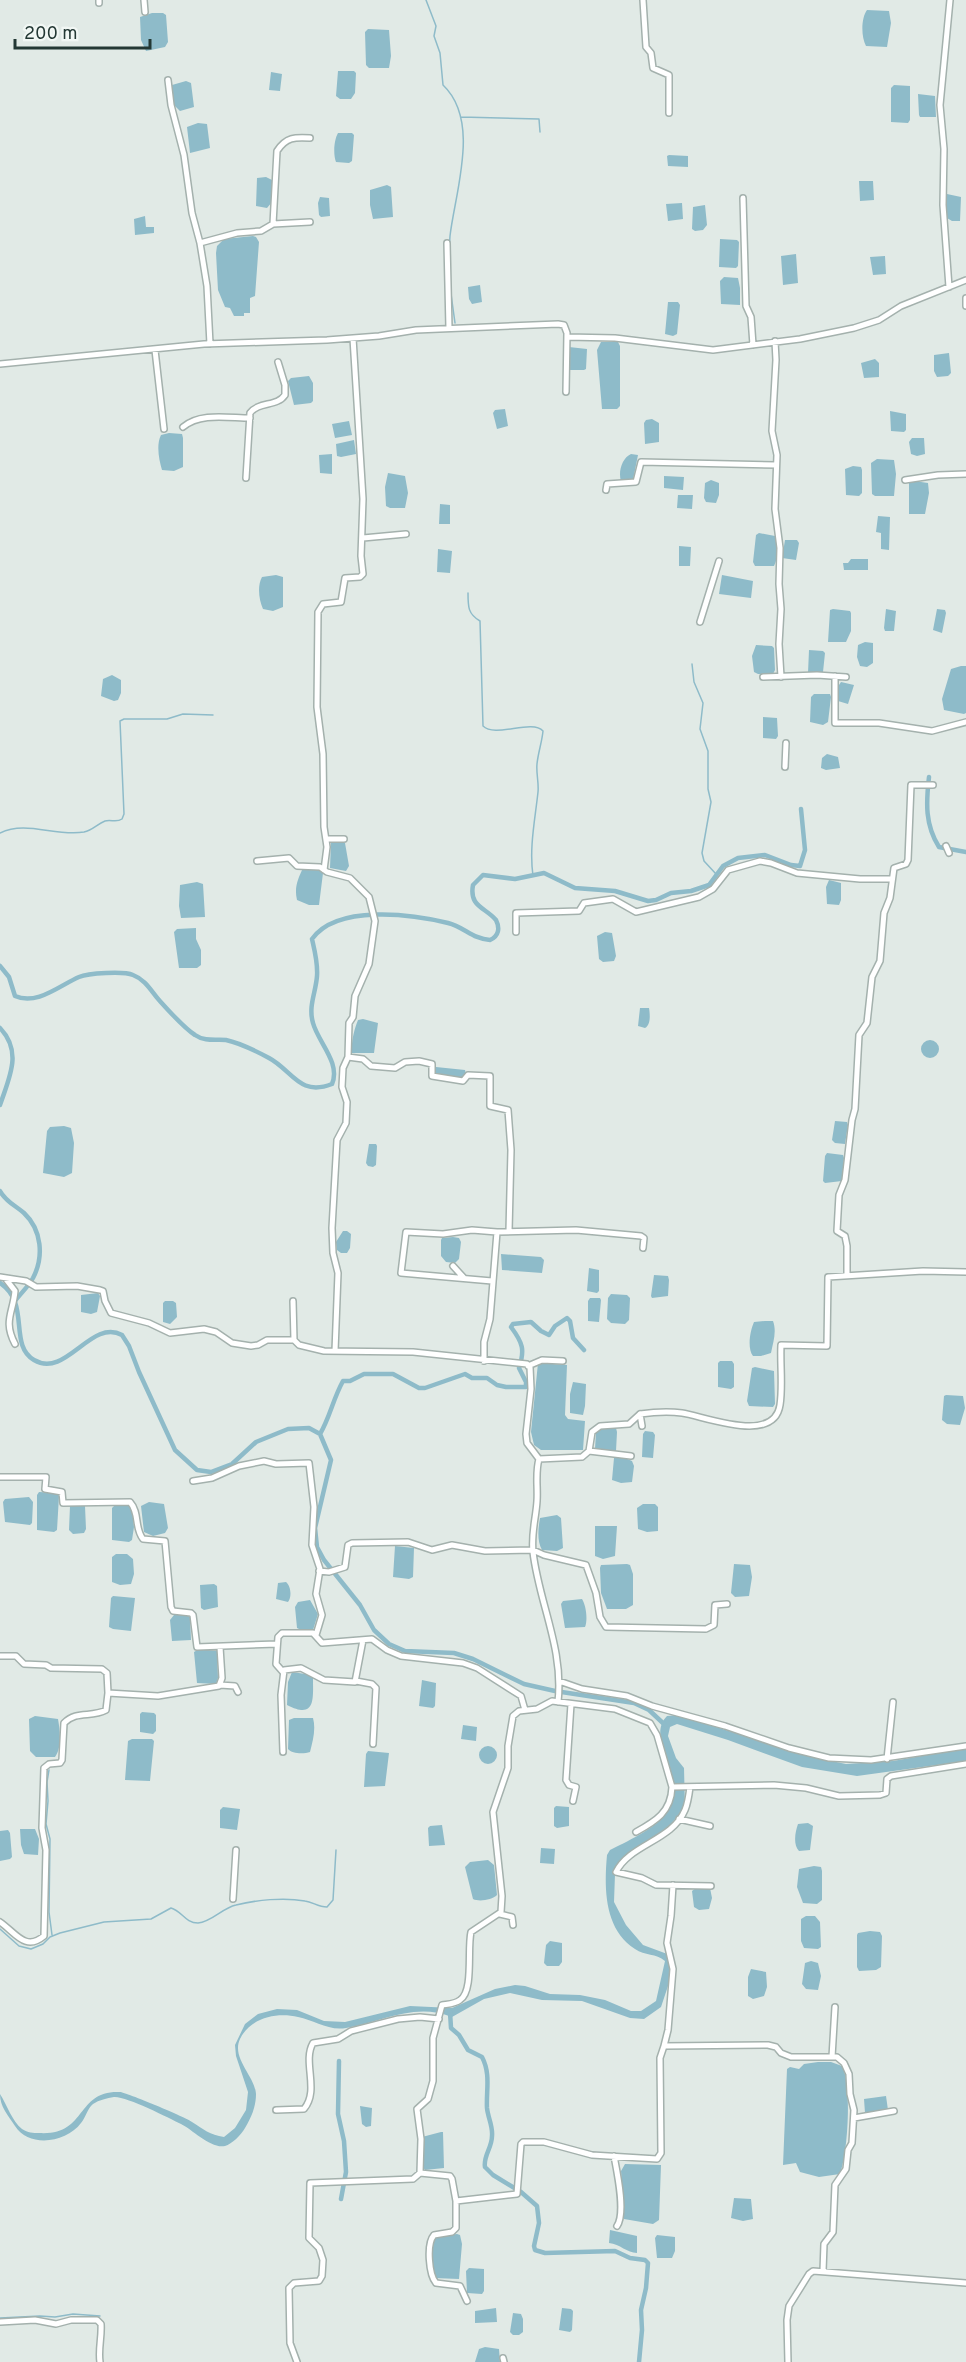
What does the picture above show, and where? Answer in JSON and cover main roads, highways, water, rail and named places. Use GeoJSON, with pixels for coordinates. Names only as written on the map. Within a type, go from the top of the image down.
{"type":"FeatureCollection","features":[{"type":"Feature","properties":{"kind":"water"},"geometry":{"type":"Polygon","coordinates":[[[867,10],[889,11],[891,23],[887,47],[866,46],[862,28],[867,10]]]}},
{"type":"Feature","properties":{"kind":"water"},"geometry":{"type":"Polygon","coordinates":[[[152,13],[166,15],[168,42],[165,47],[146,51],[141,40],[140,17],[152,13]]]}},
{"type":"Feature","properties":{"kind":"water"},"geometry":{"type":"Polygon","coordinates":[[[368,29],[389,30],[391,56],[389,68],[369,68],[366,65],[365,32],[368,29]]]}},
{"type":"Feature","properties":{"kind":"water"},"geometry":{"type":"Polygon","coordinates":[[[338,71],[356,73],[355,93],[351,99],[340,99],[336,96],[338,71]]]}},
{"type":"Feature","properties":{"kind":"water"},"geometry":{"type":"Polygon","coordinates":[[[271,72],[282,74],[280,91],[269,90],[271,72]]]}},
{"type":"Feature","properties":{"kind":"water"},"geometry":{"type":"Polygon","coordinates":[[[186,81],[191,83],[194,107],[180,111],[174,105],[172,85],[186,81]]]}},
{"type":"Feature","properties":{"kind":"water"},"geometry":{"type":"Polygon","coordinates":[[[894,85],[910,86],[910,120],[908,123],[891,122],[891,88],[894,85]]]}},
{"type":"Feature","properties":{"kind":"water"},"geometry":{"type":"Polygon","coordinates":[[[918,94],[935,96],[936,117],[920,117],[918,94]]]}},
{"type":"Feature","properties":{"kind":"water"},"geometry":{"type":"Polygon","coordinates":[[[198,123],[207,124],[210,148],[190,153],[187,127],[198,123]]]}},
{"type":"Feature","properties":{"kind":"water"},"geometry":{"type":"Polygon","coordinates":[[[338,133],[354,135],[352,161],[349,163],[336,162],[334,147],[338,133]]]}},
{"type":"Feature","properties":{"kind":"water"},"geometry":{"type":"Polygon","coordinates":[[[667,156],[688,156],[688,167],[668,166],[667,156]]]}},
{"type":"Feature","properties":{"kind":"water"},"geometry":{"type":"Polygon","coordinates":[[[266,177],[272,180],[272,202],[267,208],[256,206],[257,178],[266,177]]]}},
{"type":"Feature","properties":{"kind":"water"},"geometry":{"type":"Polygon","coordinates":[[[859,181],[873,181],[874,200],[860,201],[859,181]]]}},
{"type":"Feature","properties":{"kind":"water"},"geometry":{"type":"Polygon","coordinates":[[[387,185],[391,187],[393,217],[373,219],[370,190],[387,185]]]}},
{"type":"Feature","properties":{"kind":"water"},"geometry":{"type":"Polygon","coordinates":[[[947,194],[961,197],[960,221],[947,218],[947,194]]]}},
{"type":"Feature","properties":{"kind":"water"},"geometry":{"type":"Polygon","coordinates":[[[320,197],[329,198],[330,216],[321,217],[319,215],[320,197]]]}},
{"type":"Feature","properties":{"kind":"water"},"geometry":{"type":"Polygon","coordinates":[[[682,203],[683,219],[668,221],[666,204],[682,203]]]}},
{"type":"Feature","properties":{"kind":"water"},"geometry":{"type":"Polygon","coordinates":[[[705,205],[707,225],[703,230],[695,231],[692,229],[693,207],[705,205]]]}},
{"type":"Feature","properties":{"kind":"water"},"geometry":{"type":"Polygon","coordinates":[[[145,216],[146,227],[154,227],[154,233],[135,235],[134,219],[145,216]]]}},
{"type":"Feature","properties":{"kind":"water"},"geometry":{"type":"Polygon","coordinates":[[[253,236],[259,242],[255,296],[250,298],[250,313],[244,313],[244,316],[234,316],[230,308],[225,307],[218,290],[217,246],[224,239],[253,236]]]}},
{"type":"Feature","properties":{"kind":"water"},"geometry":{"type":"Polygon","coordinates":[[[720,239],[739,242],[736,268],[719,267],[720,239]]]}},
{"type":"Feature","properties":{"kind":"water"},"geometry":{"type":"Polygon","coordinates":[[[796,254],[798,283],[783,285],[781,256],[796,254]]]}},
{"type":"Feature","properties":{"kind":"water"},"geometry":{"type":"Polygon","coordinates":[[[885,256],[886,274],[873,275],[870,257],[885,256]]]}},
{"type":"Feature","properties":{"kind":"water"},"geometry":{"type":"Polygon","coordinates":[[[724,277],[738,278],[740,305],[721,304],[720,281],[724,277]]]}},
{"type":"Feature","properties":{"kind":"water"},"geometry":{"type":"Polygon","coordinates":[[[480,285],[482,302],[472,304],[468,287],[480,285]]]}},
{"type":"Feature","properties":{"kind":"water"},"geometry":{"type":"Polygon","coordinates":[[[668,302],[678,302],[680,305],[677,334],[673,336],[665,334],[668,302]]]}},
{"type":"Feature","properties":{"kind":"water"},"geometry":{"type":"Polygon","coordinates":[[[601,342],[618,342],[620,346],[620,406],[617,409],[602,409],[597,350],[601,342]]]}},
{"type":"Feature","properties":{"kind":"water"},"geometry":{"type":"Polygon","coordinates":[[[569,347],[587,349],[586,369],[569,370],[569,347]]]}},
{"type":"Feature","properties":{"kind":"water"},"geometry":{"type":"Polygon","coordinates":[[[949,353],[951,373],[948,376],[937,377],[934,371],[934,355],[949,353]]]}},
{"type":"Feature","properties":{"kind":"water"},"geometry":{"type":"Polygon","coordinates":[[[875,359],[879,363],[879,377],[864,378],[861,363],[875,359]]]}},
{"type":"Feature","properties":{"kind":"water"},"geometry":{"type":"Polygon","coordinates":[[[309,376],[313,383],[313,401],[294,405],[288,381],[291,378],[309,376]]]}},
{"type":"Feature","properties":{"kind":"water"},"geometry":{"type":"Polygon","coordinates":[[[505,409],[508,426],[497,429],[493,413],[495,410],[505,409]]]}},
{"type":"Feature","properties":{"kind":"water"},"geometry":{"type":"Polygon","coordinates":[[[890,411],[906,414],[904,432],[891,431],[890,411]]]}},
{"type":"Feature","properties":{"kind":"water"},"geometry":{"type":"Polygon","coordinates":[[[652,419],[659,423],[659,442],[645,444],[644,423],[652,419]]]}},
{"type":"Feature","properties":{"kind":"water"},"geometry":{"type":"Polygon","coordinates":[[[349,421],[352,435],[335,438],[332,424],[349,421]]]}},
{"type":"Feature","properties":{"kind":"water"},"geometry":{"type":"Polygon","coordinates":[[[182,434],[183,438],[183,467],[174,471],[162,470],[159,457],[161,435],[182,434]]]}},
{"type":"Feature","properties":{"kind":"water"},"geometry":{"type":"Polygon","coordinates":[[[912,438],[924,438],[925,454],[917,456],[911,454],[909,442],[912,438]]]}},
{"type":"Feature","properties":{"kind":"water"},"geometry":{"type":"Polygon","coordinates":[[[354,440],[356,454],[337,456],[336,444],[354,440]]]}},
{"type":"Feature","properties":{"kind":"water"},"geometry":{"type":"Polygon","coordinates":[[[332,454],[332,474],[320,473],[319,455],[332,454]]]}},
{"type":"Feature","properties":{"kind":"water"},"geometry":{"type":"Polygon","coordinates":[[[631,454],[638,455],[633,480],[621,481],[622,466],[631,454]]]}},
{"type":"Feature","properties":{"kind":"water"},"geometry":{"type":"Polygon","coordinates":[[[877,459],[894,460],[896,474],[894,496],[872,494],[871,463],[877,459]]]}},
{"type":"Feature","properties":{"kind":"water"},"geometry":{"type":"Polygon","coordinates":[[[853,466],[861,467],[862,470],[862,493],[859,496],[846,495],[845,469],[853,466]]]}},
{"type":"Feature","properties":{"kind":"water"},"geometry":{"type":"Polygon","coordinates":[[[388,473],[405,476],[408,493],[405,508],[386,506],[385,487],[388,473]]]}},
{"type":"Feature","properties":{"kind":"water"},"geometry":{"type":"Polygon","coordinates":[[[664,476],[684,477],[683,490],[664,488],[664,476]]]}},
{"type":"Feature","properties":{"kind":"water"},"geometry":{"type":"Polygon","coordinates":[[[711,480],[719,483],[716,503],[706,502],[704,498],[705,483],[711,480]]]}},
{"type":"Feature","properties":{"kind":"water"},"geometry":{"type":"Polygon","coordinates":[[[914,481],[928,483],[929,493],[925,514],[909,514],[909,483],[914,481]]]}},
{"type":"Feature","properties":{"kind":"water"},"geometry":{"type":"Polygon","coordinates":[[[678,495],[693,495],[692,509],[677,508],[678,495]]]}},
{"type":"Feature","properties":{"kind":"water"},"geometry":{"type":"Polygon","coordinates":[[[440,504],[450,505],[450,524],[439,524],[440,504]]]}},
{"type":"Feature","properties":{"kind":"water"},"geometry":{"type":"Polygon","coordinates":[[[878,516],[890,517],[889,550],[881,549],[881,533],[876,532],[878,516]]]}},
{"type":"Feature","properties":{"kind":"water"},"geometry":{"type":"Polygon","coordinates":[[[759,533],[775,536],[777,551],[774,566],[755,566],[753,562],[756,535],[759,533]]]}},
{"type":"Feature","properties":{"kind":"water"},"geometry":{"type":"Polygon","coordinates":[[[785,540],[797,540],[799,543],[796,560],[782,558],[785,540]]]}},
{"type":"Feature","properties":{"kind":"water"},"geometry":{"type":"Polygon","coordinates":[[[679,546],[691,547],[690,566],[679,566],[679,546]]]}},
{"type":"Feature","properties":{"kind":"water"},"geometry":{"type":"Polygon","coordinates":[[[438,549],[452,551],[450,573],[437,572],[438,549]]]}},
{"type":"Feature","properties":{"kind":"water"},"geometry":{"type":"Polygon","coordinates":[[[851,559],[868,559],[868,570],[844,570],[843,563],[848,563],[851,559]]]}},
{"type":"Feature","properties":{"kind":"water"},"geometry":{"type":"Polygon","coordinates":[[[276,575],[283,577],[283,607],[273,611],[263,609],[259,593],[260,581],[262,577],[276,575]]]}},
{"type":"Feature","properties":{"kind":"water"},"geometry":{"type":"Polygon","coordinates":[[[722,575],[753,581],[751,598],[719,594],[722,575]]]}},
{"type":"Feature","properties":{"kind":"water"},"geometry":{"type":"Polygon","coordinates":[[[886,609],[896,611],[894,631],[885,631],[886,609]]]}},
{"type":"Feature","properties":{"kind":"water"},"geometry":{"type":"Polygon","coordinates":[[[937,609],[945,610],[946,613],[942,633],[933,630],[937,609]]]}},
{"type":"Feature","properties":{"kind":"water"},"geometry":{"type":"Polygon","coordinates":[[[830,610],[851,613],[851,631],[846,642],[828,642],[830,610]]]}},
{"type":"Feature","properties":{"kind":"water"},"geometry":{"type":"Polygon","coordinates":[[[865,642],[873,643],[873,663],[867,667],[860,666],[857,657],[858,645],[865,642]]]}},
{"type":"Feature","properties":{"kind":"water"},"geometry":{"type":"Polygon","coordinates":[[[756,645],[774,648],[775,670],[773,674],[754,672],[752,656],[756,645]]]}},
{"type":"Feature","properties":{"kind":"water"},"geometry":{"type":"Polygon","coordinates":[[[809,650],[825,653],[823,672],[808,673],[809,650]]]}},
{"type":"Feature","properties":{"kind":"water"},"geometry":{"type":"Polygon","coordinates":[[[966,666],[966,713],[964,714],[944,710],[942,699],[951,669],[966,666]]]}},
{"type":"Feature","properties":{"kind":"water"},"geometry":{"type":"Polygon","coordinates":[[[112,675],[121,680],[121,693],[118,700],[114,701],[101,696],[103,679],[112,675]]]}},
{"type":"Feature","properties":{"kind":"water"},"geometry":{"type":"Polygon","coordinates":[[[841,682],[854,685],[848,704],[838,701],[841,682]]]}},
{"type":"Feature","properties":{"kind":"water"},"geometry":{"type":"Polygon","coordinates":[[[814,694],[830,694],[831,697],[828,722],[823,725],[810,722],[811,697],[814,694]]]}},
{"type":"Feature","properties":{"kind":"water"},"geometry":{"type":"Polygon","coordinates":[[[763,717],[777,718],[778,736],[776,739],[763,738],[763,717]]]}},
{"type":"Feature","properties":{"kind":"water"},"geometry":{"type":"Polygon","coordinates":[[[827,754],[838,757],[840,768],[826,770],[821,768],[822,758],[827,754]]]}},
{"type":"Feature","properties":{"kind":"water"},"geometry":{"type":"Polygon","coordinates":[[[331,842],[345,843],[349,866],[346,871],[330,868],[331,842]]]}},
{"type":"Feature","properties":{"kind":"water"},"geometry":{"type":"Polygon","coordinates":[[[303,868],[322,870],[319,905],[309,905],[297,900],[296,887],[303,868]]]}},
{"type":"Feature","properties":{"kind":"water"},"geometry":{"type":"Polygon","coordinates":[[[829,880],[841,883],[839,905],[827,904],[826,887],[829,880]]]}},
{"type":"Feature","properties":{"kind":"water"},"geometry":{"type":"Polygon","coordinates":[[[197,882],[203,884],[205,917],[181,918],[180,885],[197,882]]]}},
{"type":"Feature","properties":{"kind":"water"},"geometry":{"type":"Polygon","coordinates":[[[196,928],[196,939],[201,950],[201,965],[197,968],[179,968],[174,932],[177,929],[196,928]]]}},
{"type":"Feature","properties":{"kind":"water"},"geometry":{"type":"Polygon","coordinates":[[[605,932],[612,933],[616,956],[614,961],[603,962],[599,959],[597,936],[605,932]]]}},
{"type":"Feature","properties":{"kind":"water"},"geometry":{"type":"Polygon","coordinates":[[[640,1008],[649,1008],[649,1022],[645,1028],[638,1026],[640,1008]]]}},
{"type":"Feature","properties":{"kind":"water"},"geometry":{"type":"Polygon","coordinates":[[[358,1020],[378,1023],[374,1053],[352,1053],[355,1028],[358,1020]]]}},
{"type":"Feature","properties":{"kind":"water"},"geometry":{"type":"Polygon","coordinates":[[[930,1040],[936,1043],[939,1049],[936,1055],[930,1058],[924,1055],[921,1049],[924,1043],[930,1040]]]}},
{"type":"Feature","properties":{"kind":"water"},"geometry":{"type":"Polygon","coordinates":[[[436,1067],[465,1070],[466,1074],[461,1078],[436,1074],[434,1072],[436,1067]]]}},
{"type":"Feature","properties":{"kind":"water"},"geometry":{"type":"Polygon","coordinates":[[[835,1121],[847,1122],[845,1144],[835,1143],[832,1140],[835,1121]]]}},
{"type":"Feature","properties":{"kind":"water"},"geometry":{"type":"Polygon","coordinates":[[[50,1127],[71,1128],[74,1143],[72,1173],[64,1177],[43,1173],[47,1131],[50,1127]]]}},
{"type":"Feature","properties":{"kind":"water"},"geometry":{"type":"Polygon","coordinates":[[[369,1144],[377,1146],[376,1165],[373,1167],[366,1163],[369,1144]]]}},
{"type":"Feature","properties":{"kind":"water"},"geometry":{"type":"Polygon","coordinates":[[[827,1153],[843,1155],[842,1181],[825,1183],[823,1181],[827,1153]]]}},
{"type":"Feature","properties":{"kind":"water"},"geometry":{"type":"Polygon","coordinates":[[[343,1231],[351,1234],[350,1248],[347,1253],[337,1250],[336,1242],[343,1231]]]}},
{"type":"Feature","properties":{"kind":"water"},"geometry":{"type":"Polygon","coordinates":[[[442,1238],[459,1238],[461,1242],[459,1259],[455,1263],[446,1262],[441,1256],[442,1238]]]}},
{"type":"Feature","properties":{"kind":"water"},"geometry":{"type":"Polygon","coordinates":[[[501,1254],[541,1257],[544,1260],[542,1273],[502,1270],[501,1254]]]}},
{"type":"Feature","properties":{"kind":"water"},"geometry":{"type":"Polygon","coordinates":[[[589,1268],[599,1270],[599,1291],[597,1293],[587,1291],[589,1268]]]}},
{"type":"Feature","properties":{"kind":"water"},"geometry":{"type":"Polygon","coordinates":[[[654,1275],[668,1276],[668,1296],[652,1298],[654,1275]]]}},
{"type":"Feature","properties":{"kind":"water"},"geometry":{"type":"Polygon","coordinates":[[[98,1293],[100,1296],[97,1312],[91,1314],[81,1312],[81,1295],[98,1293]]]}},
{"type":"Feature","properties":{"kind":"water"},"geometry":{"type":"Polygon","coordinates":[[[611,1294],[627,1295],[630,1298],[629,1320],[625,1324],[611,1323],[607,1319],[608,1298],[611,1294]]]}},
{"type":"Feature","properties":{"kind":"water"},"geometry":{"type":"Polygon","coordinates":[[[590,1298],[601,1300],[599,1322],[588,1321],[590,1298]]]}},
{"type":"Feature","properties":{"kind":"water"},"geometry":{"type":"Polygon","coordinates":[[[165,1301],[176,1303],[177,1317],[170,1324],[163,1322],[163,1303],[165,1301]]]}},
{"type":"Feature","properties":{"kind":"water"},"geometry":{"type":"Polygon","coordinates":[[[773,1321],[775,1329],[771,1353],[753,1356],[750,1335],[754,1322],[773,1321]]]}},
{"type":"Feature","properties":{"kind":"water"},"geometry":{"type":"Polygon","coordinates":[[[732,1361],[734,1364],[734,1387],[731,1389],[718,1387],[718,1363],[732,1361]]]}},
{"type":"Feature","properties":{"kind":"water"},"geometry":{"type":"Polygon","coordinates":[[[538,1363],[567,1365],[565,1415],[568,1419],[585,1421],[583,1450],[541,1450],[534,1445],[531,1432],[538,1363]]]}},
{"type":"Feature","properties":{"kind":"water"},"geometry":{"type":"Polygon","coordinates":[[[752,1368],[774,1371],[775,1404],[773,1407],[749,1406],[747,1401],[752,1368]]]}},
{"type":"Feature","properties":{"kind":"water"},"geometry":{"type":"Polygon","coordinates":[[[573,1382],[586,1384],[583,1415],[570,1413],[570,1394],[573,1382]]]}},
{"type":"Feature","properties":{"kind":"water"},"geometry":{"type":"Polygon","coordinates":[[[944,1396],[963,1396],[965,1408],[960,1425],[947,1424],[942,1420],[944,1396]]]}},
{"type":"Feature","properties":{"kind":"water"},"geometry":{"type":"Polygon","coordinates":[[[616,1428],[616,1451],[595,1449],[596,1432],[599,1429],[616,1428]]]}},
{"type":"Feature","properties":{"kind":"water"},"geometry":{"type":"Polygon","coordinates":[[[645,1431],[653,1432],[655,1435],[653,1458],[642,1457],[645,1431]]]}},
{"type":"Feature","properties":{"kind":"water"},"geometry":{"type":"Polygon","coordinates":[[[614,1458],[625,1458],[632,1461],[634,1466],[632,1482],[621,1483],[612,1480],[614,1458]]]}},
{"type":"Feature","properties":{"kind":"water"},"geometry":{"type":"Polygon","coordinates":[[[39,1492],[58,1493],[57,1530],[54,1532],[37,1530],[37,1495],[39,1492]]]}},
{"type":"Feature","properties":{"kind":"water"},"geometry":{"type":"Polygon","coordinates":[[[29,1497],[33,1502],[32,1523],[30,1525],[5,1522],[3,1502],[5,1499],[29,1497]]]}},
{"type":"Feature","properties":{"kind":"water"},"geometry":{"type":"Polygon","coordinates":[[[149,1502],[164,1504],[168,1528],[165,1533],[153,1536],[144,1532],[141,1506],[149,1502]]]}},
{"type":"Feature","properties":{"kind":"water"},"geometry":{"type":"Polygon","coordinates":[[[128,1504],[132,1508],[134,1527],[132,1540],[129,1542],[112,1540],[112,1508],[115,1505],[128,1504]]]}},
{"type":"Feature","properties":{"kind":"water"},"geometry":{"type":"Polygon","coordinates":[[[643,1504],[655,1504],[658,1507],[658,1531],[647,1532],[638,1529],[637,1508],[643,1504]]]}},
{"type":"Feature","properties":{"kind":"water"},"geometry":{"type":"Polygon","coordinates":[[[70,1506],[85,1506],[86,1529],[84,1533],[73,1534],[69,1530],[70,1506]]]}},
{"type":"Feature","properties":{"kind":"water"},"geometry":{"type":"Polygon","coordinates":[[[557,1515],[561,1518],[563,1548],[557,1551],[542,1550],[538,1535],[540,1518],[557,1515]]]}},
{"type":"Feature","properties":{"kind":"water"},"geometry":{"type":"Polygon","coordinates":[[[595,1526],[617,1526],[615,1556],[603,1559],[595,1556],[595,1526]]]}},
{"type":"Feature","properties":{"kind":"water"},"geometry":{"type":"Polygon","coordinates":[[[395,1546],[414,1548],[413,1577],[409,1579],[393,1577],[395,1546]]]}},
{"type":"Feature","properties":{"kind":"water"},"geometry":{"type":"Polygon","coordinates":[[[116,1554],[127,1554],[133,1559],[134,1574],[131,1584],[120,1585],[112,1582],[112,1557],[116,1554]]]}},
{"type":"Feature","properties":{"kind":"water"},"geometry":{"type":"Polygon","coordinates":[[[734,1564],[750,1565],[752,1577],[749,1596],[735,1597],[731,1593],[734,1564]]]}},
{"type":"Feature","properties":{"kind":"water"},"geometry":{"type":"Polygon","coordinates":[[[601,1565],[630,1565],[633,1574],[633,1605],[626,1609],[607,1609],[601,1593],[601,1565]]]}},
{"type":"Feature","properties":{"kind":"water"},"geometry":{"type":"Polygon","coordinates":[[[286,1582],[289,1586],[288,1602],[276,1599],[278,1583],[286,1582]]]}},
{"type":"Feature","properties":{"kind":"water"},"geometry":{"type":"Polygon","coordinates":[[[214,1584],[217,1586],[218,1607],[204,1610],[201,1608],[200,1585],[214,1584]]]}},
{"type":"Feature","properties":{"kind":"water"},"geometry":{"type":"Polygon","coordinates":[[[113,1596],[135,1598],[131,1631],[109,1627],[113,1596]]]}},
{"type":"Feature","properties":{"kind":"water"},"geometry":{"type":"Polygon","coordinates":[[[582,1599],[586,1613],[585,1627],[565,1628],[561,1604],[563,1601],[582,1599]]]}},
{"type":"Feature","properties":{"kind":"water"},"geometry":{"type":"Polygon","coordinates":[[[310,1600],[318,1614],[313,1630],[299,1629],[295,1607],[298,1602],[310,1600]]]}},
{"type":"Feature","properties":{"kind":"water"},"geometry":{"type":"Polygon","coordinates":[[[174,1615],[190,1617],[191,1640],[172,1641],[170,1620],[174,1615]]]}},
{"type":"Feature","properties":{"kind":"water"},"geometry":{"type":"Polygon","coordinates":[[[199,1649],[217,1651],[218,1678],[216,1684],[197,1683],[194,1652],[199,1649]]]}},
{"type":"Feature","properties":{"kind":"water"},"geometry":{"type":"Polygon","coordinates":[[[292,1672],[312,1675],[312,1700],[308,1709],[296,1709],[287,1705],[288,1682],[292,1672]]]}},
{"type":"Feature","properties":{"kind":"water"},"geometry":{"type":"Polygon","coordinates":[[[422,1680],[436,1683],[433,1708],[419,1706],[422,1680]]]}},
{"type":"Feature","properties":{"kind":"water"},"geometry":{"type":"Polygon","coordinates":[[[142,1712],[156,1715],[156,1731],[153,1734],[140,1732],[142,1712]]]}},
{"type":"Feature","properties":{"kind":"water"},"geometry":{"type":"Polygon","coordinates":[[[678,1715],[812,1757],[846,1764],[893,1761],[966,1748],[966,1761],[857,1776],[802,1767],[677,1724],[670,1727],[668,1736],[676,1758],[684,1768],[685,1808],[662,1834],[622,1859],[615,1874],[614,1902],[626,1925],[643,1945],[670,1955],[670,1980],[661,2007],[644,2019],[630,2018],[582,2001],[542,2000],[510,1993],[484,1999],[452,2017],[438,2013],[412,2012],[339,2029],[304,2018],[281,2015],[264,2018],[244,2032],[238,2046],[241,2060],[255,2087],[256,2099],[253,2112],[239,2136],[225,2146],[214,2145],[175,2121],[137,2104],[114,2097],[95,2103],[74,2130],[57,2139],[29,2138],[21,2133],[5,2111],[0,2094],[12,2117],[22,2129],[33,2133],[55,2132],[66,2128],[95,2098],[106,2093],[120,2092],[169,2111],[211,2133],[224,2137],[235,2128],[246,2110],[248,2092],[236,2056],[235,2045],[245,2024],[258,2014],[277,2009],[297,2010],[324,2021],[345,2022],[410,2006],[452,2008],[495,1989],[515,1985],[550,1994],[580,1995],[605,2000],[631,2011],[641,2011],[656,2001],[665,1961],[635,1949],[617,1931],[606,1894],[607,1855],[610,1850],[654,1825],[665,1815],[672,1802],[674,1788],[672,1775],[660,1737],[661,1726],[667,1716],[678,1715]]]}},
{"type":"Feature","properties":{"kind":"water"},"geometry":{"type":"Polygon","coordinates":[[[35,1716],[58,1719],[60,1744],[55,1757],[36,1757],[30,1751],[29,1719],[35,1716]]]}},
{"type":"Feature","properties":{"kind":"water"},"geometry":{"type":"Polygon","coordinates":[[[313,1718],[314,1730],[310,1752],[298,1753],[288,1749],[289,1720],[313,1718]]]}},
{"type":"Feature","properties":{"kind":"water"},"geometry":{"type":"Polygon","coordinates":[[[463,1725],[477,1727],[476,1741],[461,1739],[463,1725]]]}},
{"type":"Feature","properties":{"kind":"water"},"geometry":{"type":"Polygon","coordinates":[[[152,1739],[154,1741],[150,1781],[125,1780],[128,1741],[152,1739]]]}},
{"type":"Feature","properties":{"kind":"water"},"geometry":{"type":"Polygon","coordinates":[[[488,1746],[494,1749],[497,1755],[494,1761],[488,1764],[482,1761],[479,1755],[482,1749],[488,1746]]]}},
{"type":"Feature","properties":{"kind":"water"},"geometry":{"type":"Polygon","coordinates":[[[368,1751],[389,1753],[385,1786],[364,1787],[368,1751]]]}},
{"type":"Feature","properties":{"kind":"water"},"geometry":{"type":"Polygon","coordinates":[[[556,1806],[569,1807],[569,1826],[557,1828],[554,1826],[556,1806]]]}},
{"type":"Feature","properties":{"kind":"water"},"geometry":{"type":"Polygon","coordinates":[[[223,1807],[240,1809],[237,1830],[220,1828],[220,1810],[223,1807]]]}},
{"type":"Feature","properties":{"kind":"water"},"geometry":{"type":"Polygon","coordinates":[[[808,1823],[813,1826],[810,1850],[799,1851],[795,1842],[797,1827],[798,1824],[808,1823]]]}},
{"type":"Feature","properties":{"kind":"water"},"geometry":{"type":"Polygon","coordinates":[[[442,1825],[445,1845],[429,1846],[428,1828],[442,1825]]]}},
{"type":"Feature","properties":{"kind":"water"},"geometry":{"type":"Polygon","coordinates":[[[20,1829],[35,1829],[39,1839],[38,1855],[24,1854],[20,1829]]]}},
{"type":"Feature","properties":{"kind":"water"},"geometry":{"type":"Polygon","coordinates":[[[8,1830],[12,1857],[0,1861],[0,1831],[8,1830]]]}},
{"type":"Feature","properties":{"kind":"water"},"geometry":{"type":"Polygon","coordinates":[[[541,1848],[555,1849],[554,1864],[540,1863],[541,1848]]]}},
{"type":"Feature","properties":{"kind":"water"},"geometry":{"type":"Polygon","coordinates":[[[488,1860],[494,1865],[497,1895],[489,1899],[473,1899],[465,1867],[470,1862],[488,1860]]]}},
{"type":"Feature","properties":{"kind":"water"},"geometry":{"type":"Polygon","coordinates":[[[821,1867],[822,1871],[822,1900],[817,1904],[803,1903],[797,1887],[799,1869],[821,1867]]]}},
{"type":"Feature","properties":{"kind":"water"},"geometry":{"type":"Polygon","coordinates":[[[696,1888],[710,1888],[712,1898],[709,1909],[699,1910],[694,1907],[692,1891],[696,1888]]]}},
{"type":"Feature","properties":{"kind":"water"},"geometry":{"type":"Polygon","coordinates":[[[806,1916],[815,1916],[820,1922],[821,1947],[818,1949],[804,1948],[801,1941],[801,1919],[806,1916]]]}},
{"type":"Feature","properties":{"kind":"water"},"geometry":{"type":"Polygon","coordinates":[[[870,1931],[880,1932],[882,1936],[881,1967],[876,1970],[859,1971],[857,1935],[870,1931]]]}},
{"type":"Feature","properties":{"kind":"water"},"geometry":{"type":"Polygon","coordinates":[[[550,1941],[562,1943],[562,1962],[559,1966],[547,1966],[544,1963],[546,1945],[550,1941]]]}},
{"type":"Feature","properties":{"kind":"water"},"geometry":{"type":"Polygon","coordinates":[[[811,1961],[818,1963],[821,1976],[818,1990],[806,1989],[802,1984],[805,1963],[811,1961]]]}},
{"type":"Feature","properties":{"kind":"water"},"geometry":{"type":"Polygon","coordinates":[[[751,1969],[766,1972],[767,1987],[764,1996],[753,1999],[748,1996],[748,1977],[751,1969]]]}},
{"type":"Feature","properties":{"kind":"water"},"geometry":{"type":"Polygon","coordinates":[[[831,2062],[842,2066],[848,2103],[845,2151],[840,2174],[819,2177],[800,2172],[796,2163],[783,2165],[787,2069],[790,2067],[799,2069],[804,2064],[831,2062]]]}},
{"type":"Feature","properties":{"kind":"water"},"geometry":{"type":"Polygon","coordinates":[[[886,2096],[888,2110],[865,2113],[864,2099],[886,2096]]]}},
{"type":"Feature","properties":{"kind":"water"},"geometry":{"type":"Polygon","coordinates":[[[360,2106],[372,2108],[371,2126],[366,2127],[362,2124],[360,2106]]]}},
{"type":"Feature","properties":{"kind":"water"},"geometry":{"type":"Polygon","coordinates":[[[443,2132],[444,2168],[425,2170],[422,2166],[422,2137],[443,2132]]]}},
{"type":"Feature","properties":{"kind":"water"},"geometry":{"type":"Polygon","coordinates":[[[625,2164],[661,2165],[659,2220],[653,2224],[624,2219],[621,2171],[625,2164]]]}},
{"type":"Feature","properties":{"kind":"water"},"geometry":{"type":"Polygon","coordinates":[[[734,2198],[751,2199],[753,2219],[743,2221],[731,2218],[734,2198]]]}},
{"type":"Feature","properties":{"kind":"water"},"geometry":{"type":"Polygon","coordinates":[[[610,2230],[637,2236],[637,2253],[609,2243],[610,2230]]]}},
{"type":"Feature","properties":{"kind":"water"},"geometry":{"type":"Polygon","coordinates":[[[460,2235],[462,2244],[459,2279],[434,2278],[431,2239],[436,2236],[460,2235]]]}},
{"type":"Feature","properties":{"kind":"water"},"geometry":{"type":"Polygon","coordinates":[[[657,2235],[675,2237],[675,2251],[672,2258],[657,2258],[655,2238],[657,2235]]]}},
{"type":"Feature","properties":{"kind":"water"},"geometry":{"type":"Polygon","coordinates":[[[469,2268],[484,2269],[482,2294],[467,2293],[466,2271],[469,2268]]]}},
{"type":"Feature","properties":{"kind":"water"},"geometry":{"type":"Polygon","coordinates":[[[496,2308],[497,2322],[475,2323],[475,2311],[496,2308]]]}},
{"type":"Feature","properties":{"kind":"water"},"geometry":{"type":"Polygon","coordinates":[[[562,2308],[573,2311],[570,2332],[559,2330],[562,2308]]]}},
{"type":"Feature","properties":{"kind":"water"},"geometry":{"type":"Polygon","coordinates":[[[513,2313],[521,2314],[523,2319],[523,2332],[519,2335],[513,2335],[510,2332],[513,2313]]]}},
{"type":"Feature","properties":{"kind":"water"},"geometry":{"type":"Polygon","coordinates":[[[485,2347],[499,2349],[500,2362],[475,2362],[479,2349],[485,2347]]]}},
{"type":"Feature","properties":{"kind":"waterway"},"geometry":{"type":"LineString","coordinates":[[426,0],[436,26],[434,36],[440,53],[443,85],[454,100],[461,118],[463,137],[463,158],[450,236],[450,268]]}},
{"type":"Feature","properties":{"kind":"waterway"},"geometry":{"type":"LineString","coordinates":[[461,117],[539,119],[540,132]]}},
{"type":"Feature","properties":{"kind":"waterway"},"geometry":{"type":"LineString","coordinates":[[451,294],[455,323]]}},
{"type":"Feature","properties":{"kind":"waterway"},"geometry":{"type":"LineString","coordinates":[[468,593],[470,610],[473,616],[480,621],[483,726],[496,730],[531,727],[543,731],[537,764],[538,792],[532,844],[533,876]]}},
{"type":"Feature","properties":{"kind":"waterway"},"geometry":{"type":"LineString","coordinates":[[692,664],[694,682],[703,703],[700,729],[708,751],[708,789],[711,802],[702,853],[704,861],[716,874]]}},
{"type":"Feature","properties":{"kind":"waterway"},"geometry":{"type":"LineString","coordinates":[[0,833],[20,828],[84,832],[105,821],[122,819],[124,814],[120,721],[124,719],[167,719],[183,714],[213,715]]}},
{"type":"Feature","properties":{"kind":"waterway"},"geometry":{"type":"LineString","coordinates":[[929,777],[928,814],[934,839],[939,847],[966,852]]}},
{"type":"Feature","properties":{"kind":"waterway"},"geometry":{"type":"LineString","coordinates":[[0,966],[9,977],[15,996],[23,998],[40,996],[79,977],[114,973],[133,975],[145,983],[171,1014],[195,1035],[203,1039],[226,1040],[242,1045],[277,1063],[304,1085],[321,1087],[332,1084],[334,1076],[334,1068],[312,1017],[317,971],[312,939],[324,928],[339,920],[357,916],[396,915],[448,923],[490,940],[497,934],[496,920],[479,906],[472,892],[473,885],[483,875],[515,879],[544,873],[575,888],[615,891],[648,901],[671,893],[691,891],[709,885],[723,866],[738,858],[765,855],[800,866],[805,850],[801,809]]}},
{"type":"Feature","properties":{"kind":"waterway"},"geometry":{"type":"LineString","coordinates":[[0,1028],[11,1046],[12,1056],[10,1075],[0,1105]]}},
{"type":"Feature","properties":{"kind":"waterway"},"geometry":{"type":"LineString","coordinates":[[0,1191],[30,1220],[38,1236],[40,1253],[37,1270],[15,1301]]}},
{"type":"Feature","properties":{"kind":"waterway"},"geometry":{"type":"LineString","coordinates":[[0,1283],[15,1301],[22,1344],[26,1353],[34,1360],[46,1364],[57,1362],[100,1334],[111,1332],[122,1335],[175,1450],[197,1470],[211,1472],[232,1464],[256,1442],[288,1429],[309,1428],[320,1434],[331,1460],[315,1528],[317,1547],[324,1560],[360,1605],[374,1630],[389,1644],[405,1651],[454,1653],[473,1659],[524,1684],[634,1703],[649,1710],[665,1725]]}},
{"type":"Feature","properties":{"kind":"waterway"},"geometry":{"type":"LineString","coordinates":[[320,1434],[343,1381],[350,1381],[364,1374],[393,1374],[419,1388],[465,1374],[472,1378],[487,1378],[497,1385],[506,1387],[526,1387],[519,1368],[522,1347],[511,1327],[513,1324],[531,1322],[549,1335],[555,1326],[567,1318],[570,1321],[573,1338],[584,1350]]}},
{"type":"Feature","properties":{"kind":"waterway"},"geometry":{"type":"LineString","coordinates":[[49,1770],[46,1824],[50,1839],[49,1912],[52,1935]]}},
{"type":"Feature","properties":{"kind":"waterway"},"geometry":{"type":"LineString","coordinates":[[0,1929],[19,1946],[31,1949],[60,1933],[104,1922],[151,1919],[171,1908],[190,1921],[198,1923],[231,1907],[261,1900],[297,1900],[327,1907],[333,1900],[336,1850]]}},
{"type":"Feature","properties":{"kind":"waterway"},"geometry":{"type":"LineString","coordinates":[[450,2012],[451,2028],[459,2035],[468,2050],[482,2057],[485,2063],[487,2108],[492,2132],[485,2167],[537,2206],[539,2223],[535,2250],[545,2253],[615,2251],[648,2263],[641,2310],[639,2362]]}},
{"type":"Feature","properties":{"kind":"waterway"},"geometry":{"type":"LineString","coordinates":[[339,2061],[338,2114],[344,2141],[346,2172],[341,2199]]}},
{"type":"Feature","properties":{"kind":"waterway"},"geometry":{"type":"LineString","coordinates":[[0,2318],[55,2317],[73,2314],[100,2316]]}}]}
